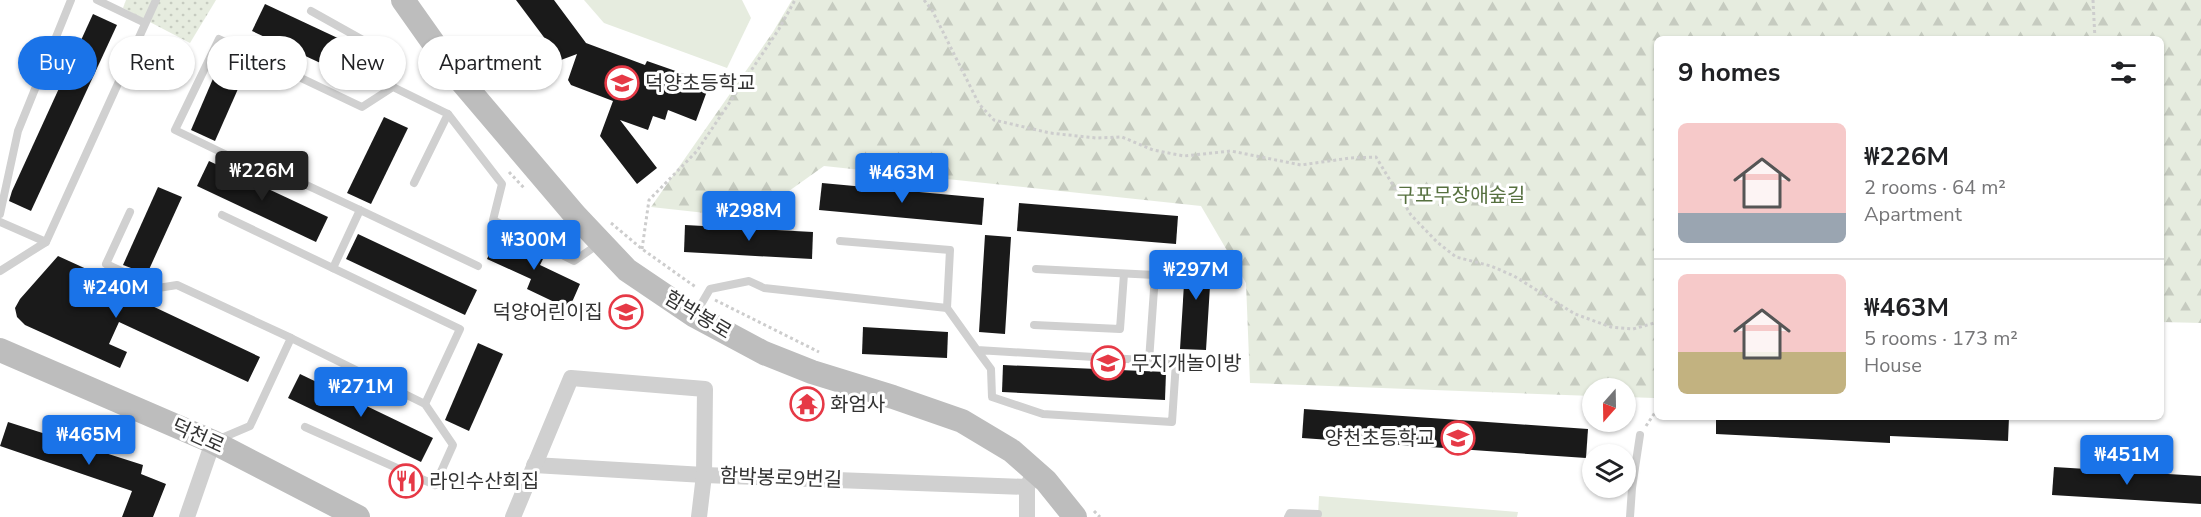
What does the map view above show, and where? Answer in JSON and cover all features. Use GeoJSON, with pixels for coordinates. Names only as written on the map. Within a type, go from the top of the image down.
{"type":"FeatureCollection","features":[{"type":"Feature","properties":{"kind":"main road","name":"함박봉로"},"geometry":{"type":"LineString","coordinates":[[403,0],[456,75],[575,215],[627,270],[694,316],[764,353],[812,372],[962,421],[1012,451],[1031,479],[1046,481],[1075,517]]}},
{"type":"Feature","properties":{"kind":"main road","name":"덕천로"},"geometry":{"type":"LineString","coordinates":[[0,350],[213,442],[358,517]]}},
{"type":"Feature","properties":{"kind":"street"},"geometry":{"type":"LineString","coordinates":[[513,517],[571,378],[705,389],[704,475],[699,517]]}},
{"type":"Feature","properties":{"kind":"street"},"geometry":{"type":"LineString","coordinates":[[188,517],[213,442]]}},
{"type":"Feature","properties":{"kind":"street","name":"함박봉로9번길"},"geometry":{"type":"LineString","coordinates":[[534,465],[704,475],[1031,479]]}},
{"type":"Feature","properties":{"kind":"street"},"geometry":{"type":"LineString","coordinates":[[1027,517],[1031,479]]}},
{"type":"Feature","properties":{"kind":"lane"},"geometry":{"type":"LineString","coordinates":[[0,214],[18,131],[71,0]]}},
{"type":"Feature","properties":{"kind":"lane"},"geometry":{"type":"LineString","coordinates":[[98,0],[145,23]]}},
{"type":"Feature","properties":{"kind":"lane"},"geometry":{"type":"LineString","coordinates":[[0,271],[46,242],[156,0]]}},
{"type":"Feature","properties":{"kind":"lane"},"geometry":{"type":"LineString","coordinates":[[311,11],[356,36]]}},
{"type":"Feature","properties":{"kind":"lane"},"geometry":{"type":"LineString","coordinates":[[319,87],[219,39],[175,130],[231,157],[253,160],[478,266]]}},
{"type":"Feature","properties":{"kind":"lane"},"geometry":{"type":"LineString","coordinates":[[326,90],[362,107],[388,90]]}},
{"type":"Feature","properties":{"kind":"lane"},"geometry":{"type":"LineString","coordinates":[[399,90],[448,114],[502,184],[493,220],[573,261],[601,242]]}},
{"type":"Feature","properties":{"kind":"lane"},"geometry":{"type":"LineString","coordinates":[[414,183],[448,114]]}},
{"type":"Feature","properties":{"kind":"lane"},"geometry":{"type":"LineString","coordinates":[[333,268],[360,210]]}},
{"type":"Feature","properties":{"kind":"lane"},"geometry":{"type":"LineString","coordinates":[[130,212],[106,264],[158,288],[177,285],[425,404],[453,445],[435,485],[306,427]]}},
{"type":"Feature","properties":{"kind":"lane"},"geometry":{"type":"LineString","coordinates":[[222,215],[460,329],[425,404]]}},
{"type":"Feature","properties":{"kind":"lane"},"geometry":{"type":"LineString","coordinates":[[0,222],[46,242]]}},
{"type":"Feature","properties":{"kind":"lane"},"geometry":{"type":"LineString","coordinates":[[840,241],[951,249],[947,308],[977,350],[991,369],[992,397],[1043,414],[1172,422],[1176,362],[977,350]]}},
{"type":"Feature","properties":{"kind":"lane"},"geometry":{"type":"LineString","coordinates":[[1036,269],[1155,275],[1149,361]]}},
{"type":"Feature","properties":{"kind":"lane"},"geometry":{"type":"LineString","coordinates":[[1034,325],[1120,329],[1124,274]]}},
{"type":"Feature","properties":{"kind":"lane"},"geometry":{"type":"LineString","coordinates":[[694,316],[710,289],[749,281],[764,288],[947,308]]}},
{"type":"Feature","properties":{"kind":"lane"},"geometry":{"type":"LineString","coordinates":[[213,442],[249,426],[291,338]]}},
{"type":"Feature","properties":{"kind":"lane"},"geometry":{"type":"LineString","coordinates":[[1629,517],[1640,435]]}},
{"type":"Feature","properties":{"kind":"lane"},"geometry":{"type":"LineString","coordinates":[[1288,517],[1290,513],[1318,514]]}},
{"type":"Feature","properties":{"kind":"path"},"geometry":{"type":"LineString","coordinates":[[642,249],[650,200],[697,151],[779,29],[795,0]]}},
{"type":"Feature","properties":{"kind":"path"},"geometry":{"type":"LineString","coordinates":[[924,0],[932,10],[979,104],[994,120],[1050,133],[1096,138],[1122,137],[1153,150],[1184,156],[1231,151],[1301,165],[1376,157],[1411,215],[1437,242],[1456,257],[1491,266],[1514,276],[1575,314],[1611,327],[1634,329],[1654,323]]}},
{"type":"Feature","properties":{"kind":"path"},"geometry":{"type":"LineString","coordinates":[[2093,0],[2095,36]]}},
{"type":"Feature","properties":{"kind":"path"},"geometry":{"type":"LineString","coordinates":[[1640,435],[1654,414]]}},
{"type":"Feature","properties":{"kind":"green space"},"geometry":{"type":"Polygon","coordinates":[[[126,0],[216,0],[194,36],[177,36],[123,8],[126,0]]]}},
{"type":"Feature","properties":{"kind":"green space"},"geometry":{"type":"Polygon","coordinates":[[[584,0],[742,0],[751,18],[727,68],[604,23],[584,0]]]}},
{"type":"Feature","properties":{"kind":"green space","name":"구포무장애숲길"},"geometry":{"type":"Polygon","coordinates":[[[792,0],[2201,0],[2201,323],[2164,322],[2164,36],[1654,36],[1654,398],[1636,397],[1636,378],[1582,378],[1582,396],[1250,383],[1246,283],[1201,206],[824,166],[751,218],[651,207],[773,32],[792,0]]]}},
{"type":"Feature","properties":{"kind":"green space"},"geometry":{"type":"Polygon","coordinates":[[[1319,496],[1518,512],[1517,517],[1318,517],[1319,496]]]}},
{"type":"Feature","properties":{"kind":"building"},"geometry":{"type":"Polygon","coordinates":[[[516,0],[554,0],[586,43],[645,65],[647,61],[710,83],[696,121],[668,110],[665,120],[653,116],[648,130],[620,120],[657,168],[637,184],[600,136],[613,101],[571,85],[568,80],[577,54],[562,60],[562,36],[543,36],[516,0]]]}},
{"type":"Feature","properties":{"kind":"building"},"geometry":{"type":"Polygon","coordinates":[[[265,4],[333,36],[319,36],[319,62],[307,57],[307,36],[263,36],[252,31],[265,4]]]}},
{"type":"Feature","properties":{"kind":"building"},"geometry":{"type":"Polygon","coordinates":[[[93,14],[117,25],[112,36],[109,36],[109,42],[97,68],[97,36],[83,36],[93,14]]]}},
{"type":"Feature","properties":{"kind":"building"},"geometry":{"type":"Polygon","coordinates":[[[58,90],[87,90],[31,211],[9,201],[58,90]]]}},
{"type":"Feature","properties":{"kind":"building"},"geometry":{"type":"Polygon","coordinates":[[[208,90],[238,90],[215,141],[191,130],[208,90]]]}},
{"type":"Feature","properties":{"kind":"building"},"geometry":{"type":"Polygon","coordinates":[[[384,117],[408,128],[371,204],[347,193],[384,117]]]}},
{"type":"Feature","properties":{"kind":"building"},"geometry":{"type":"Polygon","coordinates":[[[209,161],[328,217],[316,242],[197,186],[209,161]]]}},
{"type":"Feature","properties":{"kind":"building"},"geometry":{"type":"Polygon","coordinates":[[[822,183],[984,198],[982,225],[819,210],[822,183]]]}},
{"type":"Feature","properties":{"kind":"building"},"geometry":{"type":"Polygon","coordinates":[[[158,187],[182,197],[147,274],[123,265],[158,187]]]}},
{"type":"Feature","properties":{"kind":"building"},"geometry":{"type":"Polygon","coordinates":[[[1019,203],[1178,216],[1176,244],[1017,231],[1019,203]]]}},
{"type":"Feature","properties":{"kind":"building"},"geometry":{"type":"Polygon","coordinates":[[[685,225],[813,232],[812,259],[684,252],[685,225]]]}},
{"type":"Feature","properties":{"kind":"building"},"geometry":{"type":"Polygon","coordinates":[[[499,233],[545,255],[540,265],[580,284],[569,309],[527,289],[531,279],[487,259],[499,233]]]}},
{"type":"Feature","properties":{"kind":"building"},"geometry":{"type":"Polygon","coordinates":[[[358,234],[477,290],[465,315],[346,259],[358,234]]]}},
{"type":"Feature","properties":{"kind":"building"},"geometry":{"type":"Polygon","coordinates":[[[985,235],[1011,237],[1005,334],[979,332],[985,235]]]}},
{"type":"Feature","properties":{"kind":"building"},"geometry":{"type":"Polygon","coordinates":[[[1186,252],[1212,254],[1206,350],[1180,349],[1186,252]]]}},
{"type":"Feature","properties":{"kind":"building"},"geometry":{"type":"Polygon","coordinates":[[[58,256],[115,282],[117,276],[136,285],[131,296],[260,357],[248,382],[119,322],[109,344],[127,352],[120,368],[25,325],[17,317],[15,308],[20,299],[58,256]]]}},
{"type":"Feature","properties":{"kind":"building"},"geometry":{"type":"Polygon","coordinates":[[[863,327],[948,332],[947,358],[862,354],[863,327]]]}},
{"type":"Feature","properties":{"kind":"building"},"geometry":{"type":"Polygon","coordinates":[[[478,343],[503,354],[469,431],[445,420],[478,343]]]}},
{"type":"Feature","properties":{"kind":"building"},"geometry":{"type":"Polygon","coordinates":[[[1003,365],[1166,372],[1165,400],[1002,392],[1003,365]]]}},
{"type":"Feature","properties":{"kind":"building"},"geometry":{"type":"Polygon","coordinates":[[[300,374],[433,438],[421,462],[288,398],[300,374]]]}},
{"type":"Feature","properties":{"kind":"building"},"geometry":{"type":"Polygon","coordinates":[[[1304,409],[1582,429],[1582,432],[1588,432],[1587,444],[1582,444],[1582,458],[1302,438],[1304,409]]]}},
{"type":"Feature","properties":{"kind":"building"},"geometry":{"type":"Polygon","coordinates":[[[1716,420],[2009,420],[2008,441],[1890,436],[1890,443],[1716,434],[1716,420]]]}},
{"type":"Feature","properties":{"kind":"building"},"geometry":{"type":"Polygon","coordinates":[[[8,422],[143,465],[141,474],[166,484],[153,517],[122,517],[132,491],[0,446],[8,422]]]}},
{"type":"Feature","properties":{"kind":"building"},"geometry":{"type":"Polygon","coordinates":[[[2054,467],[2201,476],[2201,504],[2052,495],[2054,467]]]}},
{"type":"Feature","properties":{"kind":"place","name":"덕양초등학교"},"geometry":{"type":"Point","coordinates":[622,83]}},
{"type":"Feature","properties":{"kind":"place","name":"덕양어린이집"},"geometry":{"type":"Point","coordinates":[626,312]}},
{"type":"Feature","properties":{"kind":"place","name":"무지개놀이방"},"geometry":{"type":"Point","coordinates":[1108,363]}},
{"type":"Feature","properties":{"kind":"place","name":"화엄사"},"geometry":{"type":"Point","coordinates":[807,404]}},
{"type":"Feature","properties":{"kind":"place","name":"양천초등학교"},"geometry":{"type":"Point","coordinates":[1458,438]}},
{"type":"Feature","properties":{"kind":"place","name":"라인수산회집"},"geometry":{"type":"Point","coordinates":[406,481]}}]}
